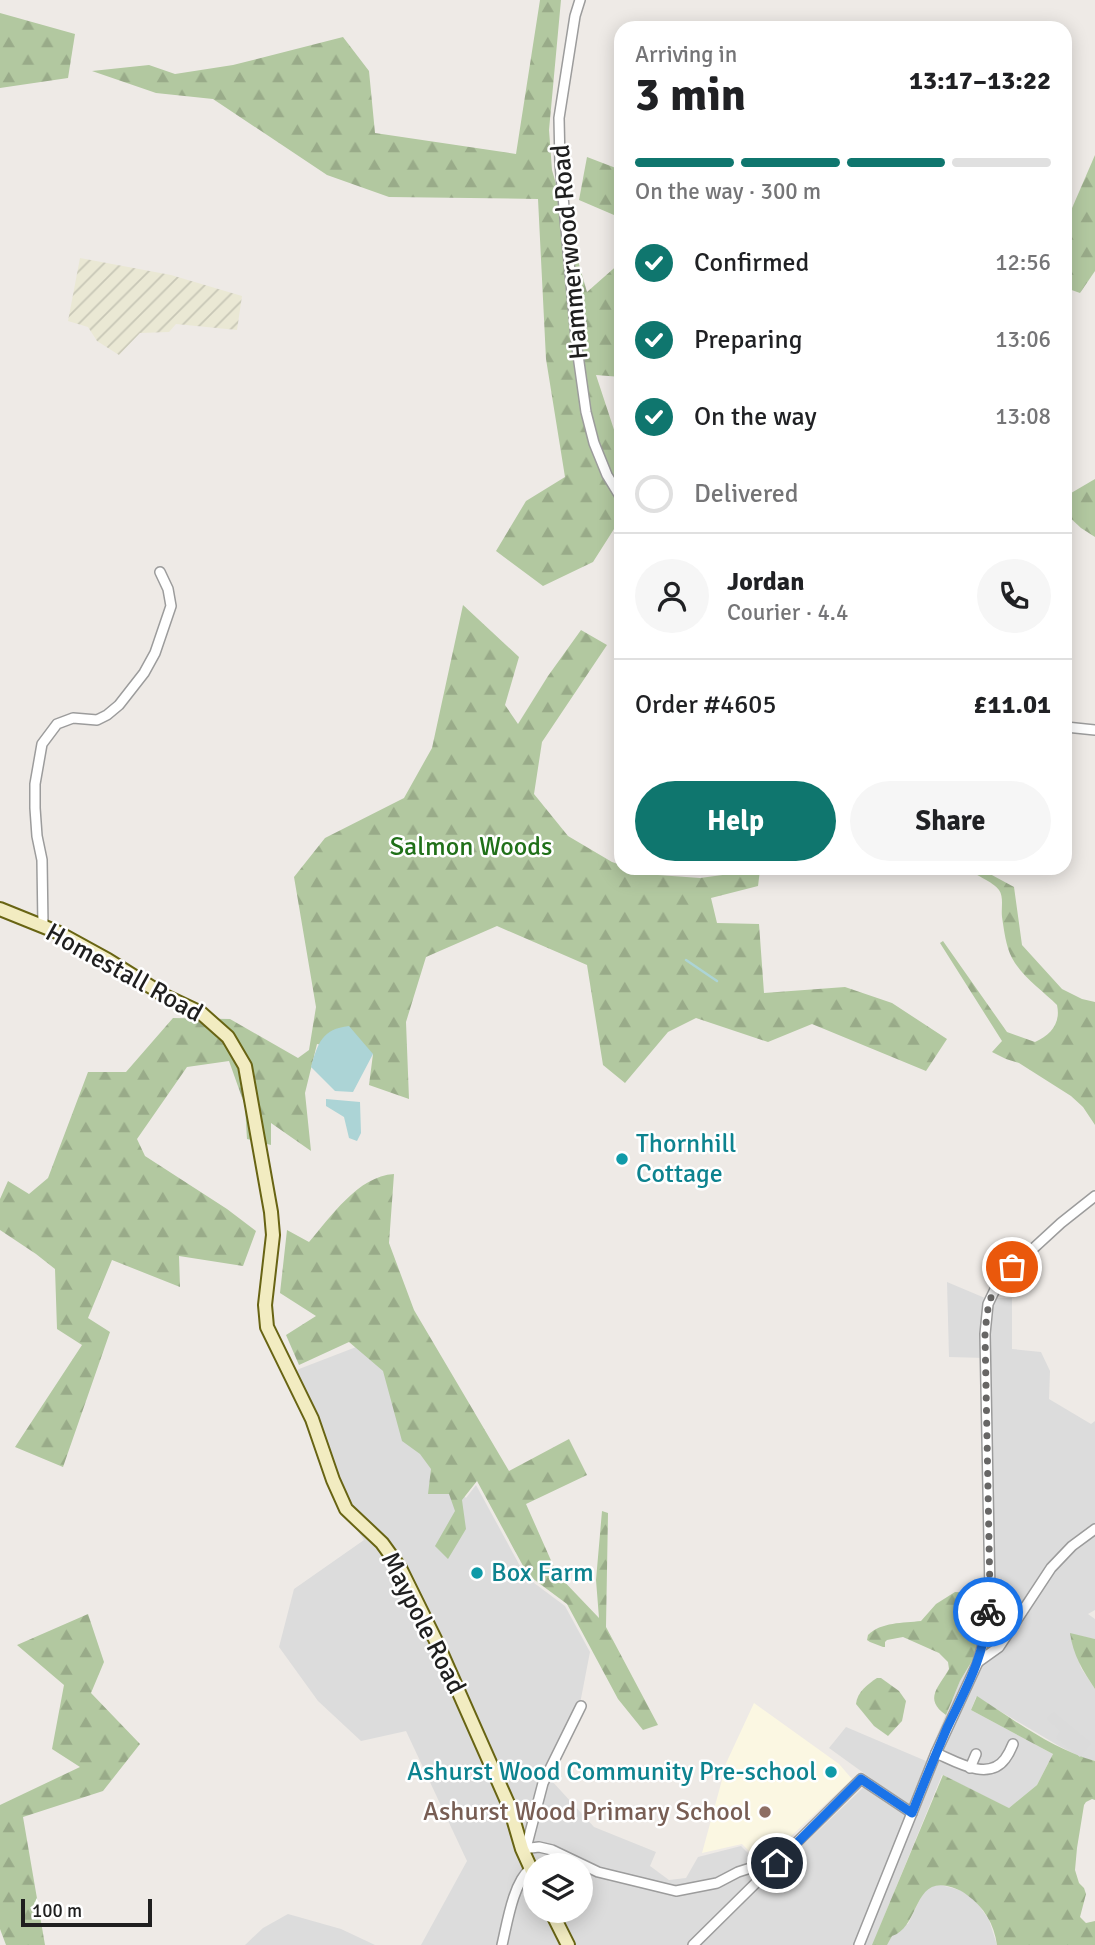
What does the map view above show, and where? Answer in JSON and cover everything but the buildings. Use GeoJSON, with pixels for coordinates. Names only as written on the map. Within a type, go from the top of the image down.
{"type":"FeatureCollection","features":[{"type":"Feature","properties":{"kind":"street","name":"Hammerwood Road"},"geometry":{"type":"LineString","coordinates":[[580,0],[559,118],[561,175],[577,348],[586,412],[594,443],[614,486]]}},
{"type":"Feature","properties":{"kind":"street"},"geometry":{"type":"LineString","coordinates":[[43,926],[42,860],[35,808],[35,784],[42,744],[57,724],[73,718],[97,720],[107,715],[119,705],[144,673],[155,653],[171,606],[168,589],[160,572]]}},
{"type":"Feature","properties":{"kind":"street"},"geometry":{"type":"LineString","coordinates":[[1072,728],[1095,730]]}},
{"type":"Feature","properties":{"kind":"street","name":"Homestall Road"},"geometry":{"type":"LineString","coordinates":[[0,909],[43,926],[108,960],[167,997],[201,1013],[228,1037],[245,1066],[271,1212],[273,1235],[265,1305],[267,1326],[293,1377]]}},
{"type":"Feature","properties":{"kind":"street"},"geometry":{"type":"LineString","coordinates":[[859,1945],[936,1753],[978,1662],[984,1639],[990,1593],[985,1334],[988,1304],[1000,1279],[1095,1196]]}},
{"type":"Feature","properties":{"kind":"street","name":"Maypole Road"},"geometry":{"type":"LineString","coordinates":[[293,1377],[346,1509],[382,1543],[400,1568],[438,1643],[510,1808],[525,1853]]}},
{"type":"Feature","properties":{"kind":"street"},"geometry":{"type":"LineString","coordinates":[[978,1662],[999,1647],[1051,1568],[1072,1546],[1095,1530]]}},
{"type":"Feature","properties":{"kind":"street"},"geometry":{"type":"LineString","coordinates":[[581,1706],[543,1783],[524,1849],[539,1847],[552,1850],[598,1872],[676,1891],[717,1882],[769,1862],[777,1863]]}},
{"type":"Feature","properties":{"kind":"street"},"geometry":{"type":"LineString","coordinates":[[936,1753],[970,1768],[985,1770],[1004,1761],[1013,1744]]}},
{"type":"Feature","properties":{"kind":"street"},"geometry":{"type":"LineString","coordinates":[[970,1768],[976,1754]]}},
{"type":"Feature","properties":{"kind":"street"},"geometry":{"type":"LineString","coordinates":[[693,1945],[861,1779],[912,1813]]}},
{"type":"Feature","properties":{"kind":"street"},"geometry":{"type":"LineString","coordinates":[[502,1945],[518,1886],[523,1877]]}},
{"type":"Feature","properties":{"kind":"street"},"geometry":{"type":"LineString","coordinates":[[557,1923],[568,1945]]}},
{"type":"Feature","properties":{"kind":"shaded area"},"geometry":{"type":"Polygon","coordinates":[[[80,258],[171,275],[242,296],[237,330],[176,324],[169,332],[140,333],[119,355],[97,341],[88,327],[68,321],[80,258]]]}},
{"type":"Feature","properties":{"kind":"shaded area"},"geometry":{"type":"Polygon","coordinates":[[[947,1282],[985,1298],[1012,1298],[1012,1349],[1041,1352],[1050,1371],[1049,1399],[1091,1424],[1095,1421],[1095,1610],[1088,1614],[1095,1619],[1095,1639],[1071,1634],[1081,1668],[1095,1689],[1095,1761],[1059,1746],[976,1697],[971,1710],[1053,1754],[1037,1785],[1009,1808],[942,1775],[879,1929],[908,1924],[923,1893],[932,1886],[941,1885],[963,1891],[976,1901],[989,1920],[997,1945],[421,1945],[467,1861],[406,1731],[361,1741],[318,1701],[279,1647],[294,1589],[364,1540],[335,1500],[287,1378],[299,1369],[377,1339],[410,1432],[466,1498],[476,1485],[526,1577],[565,1606],[590,1652],[577,1719],[551,1780],[594,1827],[656,1852],[650,1866],[669,1880],[686,1878],[698,1857],[741,1846],[771,1876],[872,1779],[829,1748],[846,1727],[926,1761],[960,1681],[988,1642],[993,1580],[985,1358],[949,1357],[947,1282]]]}},
{"type":"Feature","properties":{"kind":"shaded area","name":"Ashurst Wood Primary School"},"geometry":{"type":"Polygon","coordinates":[[[754,1703],[839,1764],[852,1779],[774,1852],[756,1858],[742,1844],[702,1853],[722,1772],[754,1703]]]}},
{"type":"Feature","properties":{"kind":"shaded area"},"geometry":{"type":"Polygon","coordinates":[[[1053,1712],[1091,1743],[1080,1757],[1056,1738],[1061,1731],[1047,1719],[1053,1712]]]}},
{"type":"Feature","properties":{"kind":"shaded area"},"geometry":{"type":"Polygon","coordinates":[[[288,1914],[341,1929],[375,1945],[245,1945],[263,1928],[288,1914]]]}},
{"type":"Feature","properties":{"kind":"green space"},"geometry":{"type":"Polygon","coordinates":[[[540,0],[561,0],[549,130],[552,170],[587,292],[614,268],[614,376],[596,375],[614,430],[614,529],[593,562],[543,586],[496,551],[526,501],[565,477],[546,359],[538,199],[389,197],[327,175],[213,99],[156,93],[92,71],[149,65],[175,74],[233,65],[343,37],[369,71],[375,133],[516,154],[540,0]]]}},
{"type":"Feature","properties":{"kind":"green space"},"geometry":{"type":"Polygon","coordinates":[[[0,13],[75,34],[68,78],[0,88],[0,13]]]}},
{"type":"Feature","properties":{"kind":"green space"},"geometry":{"type":"Polygon","coordinates":[[[1095,155],[1095,271],[1080,293],[1072,290],[1072,208],[1095,155]]]}},
{"type":"Feature","properties":{"kind":"green space"},"geometry":{"type":"Polygon","coordinates":[[[587,157],[614,167],[614,215],[579,200],[587,157]]]}},
{"type":"Feature","properties":{"kind":"green space"},"geometry":{"type":"Polygon","coordinates":[[[1095,479],[1095,537],[1072,520],[1072,492],[1095,479]]]}},
{"type":"Feature","properties":{"kind":"green space","name":"Salmon Woods"},"geometry":{"type":"Polygon","coordinates":[[[463,605],[519,657],[505,705],[518,724],[581,630],[607,645],[542,742],[534,794],[568,836],[614,863],[614,875],[700,878],[759,875],[758,886],[711,898],[717,923],[759,924],[764,993],[845,987],[892,1003],[947,1039],[926,1071],[812,1024],[768,1042],[696,1018],[668,1032],[625,1083],[603,1065],[587,965],[497,926],[426,957],[406,1022],[409,1099],[369,1085],[373,1054],[317,1044],[305,1093],[311,1151],[271,1123],[271,1145],[247,1139],[245,1106],[229,1061],[187,1067],[137,1139],[145,1156],[256,1231],[243,1266],[179,1256],[180,1287],[112,1260],[88,1318],[110,1332],[63,1467],[15,1447],[82,1345],[57,1329],[55,1269],[0,1230],[0,1199],[8,1181],[29,1194],[48,1178],[88,1072],[126,1072],[173,1018],[230,1019],[298,1058],[309,1050],[316,1007],[294,877],[325,838],[404,798],[432,748],[463,605]]]}},
{"type":"Feature","properties":{"kind":"green space"},"geometry":{"type":"Polygon","coordinates":[[[976,875],[992,875],[1014,887],[1022,945],[1062,989],[1095,1002],[1095,1125],[1083,1107],[1071,1096],[1019,1063],[992,1052],[1002,1041],[940,943],[943,941],[1007,1032],[1035,1042],[1054,1028],[1058,1017],[1057,1005],[1027,978],[1012,958],[1002,917],[1001,896],[997,887],[976,875]]]}},
{"type":"Feature","properties":{"kind":"green space"},"geometry":{"type":"Polygon","coordinates":[[[394,1174],[389,1243],[414,1310],[509,1471],[569,1439],[587,1475],[526,1504],[557,1574],[599,1618],[596,1580],[602,1511],[608,1513],[606,1627],[658,1725],[643,1730],[618,1699],[567,1604],[528,1575],[477,1481],[462,1500],[466,1529],[448,1559],[435,1546],[455,1511],[449,1494],[428,1494],[431,1469],[420,1454],[402,1441],[383,1371],[349,1342],[299,1365],[286,1335],[316,1316],[280,1293],[287,1230],[309,1242],[357,1190],[381,1176],[394,1174]]]}},
{"type":"Feature","properties":{"kind":"green space"},"geometry":{"type":"Polygon","coordinates":[[[955,1592],[981,1593],[975,1656],[960,1681],[946,1715],[935,1704],[934,1698],[949,1669],[948,1662],[939,1653],[903,1637],[887,1640],[885,1647],[867,1640],[868,1635],[879,1628],[921,1621],[936,1604],[955,1592]]]}},
{"type":"Feature","properties":{"kind":"green space"},"geometry":{"type":"Polygon","coordinates":[[[88,1614],[104,1662],[91,1693],[140,1744],[103,1791],[23,1817],[45,1945],[6,1945],[0,1929],[0,1805],[80,1767],[52,1749],[64,1685],[17,1645],[88,1614]]]}},
{"type":"Feature","properties":{"kind":"green space"},"geometry":{"type":"Polygon","coordinates":[[[1070,1633],[1095,1639],[1095,1689],[1079,1662],[1070,1633]]]}},
{"type":"Feature","properties":{"kind":"green space"},"geometry":{"type":"Polygon","coordinates":[[[877,1678],[899,1691],[906,1701],[902,1721],[888,1736],[874,1726],[856,1704],[861,1692],[877,1678]]]}},
{"type":"Feature","properties":{"kind":"green space"},"geometry":{"type":"Polygon","coordinates":[[[977,1696],[1049,1741],[1095,1761],[1095,1800],[1092,1799],[1084,1805],[1075,1870],[1086,1894],[1080,1917],[1086,1923],[1095,1921],[1095,1945],[997,1945],[991,1923],[978,1905],[958,1889],[936,1886],[922,1897],[907,1924],[892,1936],[887,1945],[872,1945],[943,1775],[1009,1808],[1037,1785],[1053,1754],[971,1710],[977,1696]]]}},
{"type":"Feature","properties":{"kind":"water"},"geometry":{"type":"Polygon","coordinates":[[[349,1026],[373,1054],[353,1092],[335,1091],[311,1067],[322,1039],[333,1030],[349,1026]]]}},
{"type":"Feature","properties":{"kind":"water"},"geometry":{"type":"Polygon","coordinates":[[[326,1099],[360,1102],[361,1133],[357,1141],[349,1138],[344,1117],[326,1106],[326,1099]]]}},
{"type":"Feature","properties":{"kind":"waterway"},"geometry":{"type":"LineString","coordinates":[[686,960],[717,981]]}},
{"type":"Feature","properties":{"kind":"way so far"},"geometry":{"type":"LineString","coordinates":[[988,1612],[990,1593],[985,1334],[992,1292],[1012,1267]]}},
{"type":"Feature","properties":{"kind":"place","name":"Thornhill Cottage"},"geometry":{"type":"Point","coordinates":[622,1159]}},
{"type":"Feature","properties":{"kind":"place","name":"Box Farm"},"geometry":{"type":"Point","coordinates":[477,1573]}},
{"type":"Feature","properties":{"kind":"place","name":"Ashurst Wood Community Pre-school"},"geometry":{"type":"Point","coordinates":[831,1772]}},
{"type":"Feature","properties":{"kind":"place","name":"Ashurst Wood Primary School"},"geometry":{"type":"Point","coordinates":[765,1812]}},
{"type":"Feature","properties":{"kind":"route"},"geometry":{"type":"LineString","coordinates":[[777,1863],[861,1779],[912,1813],[978,1662],[988,1612]]}}]}
